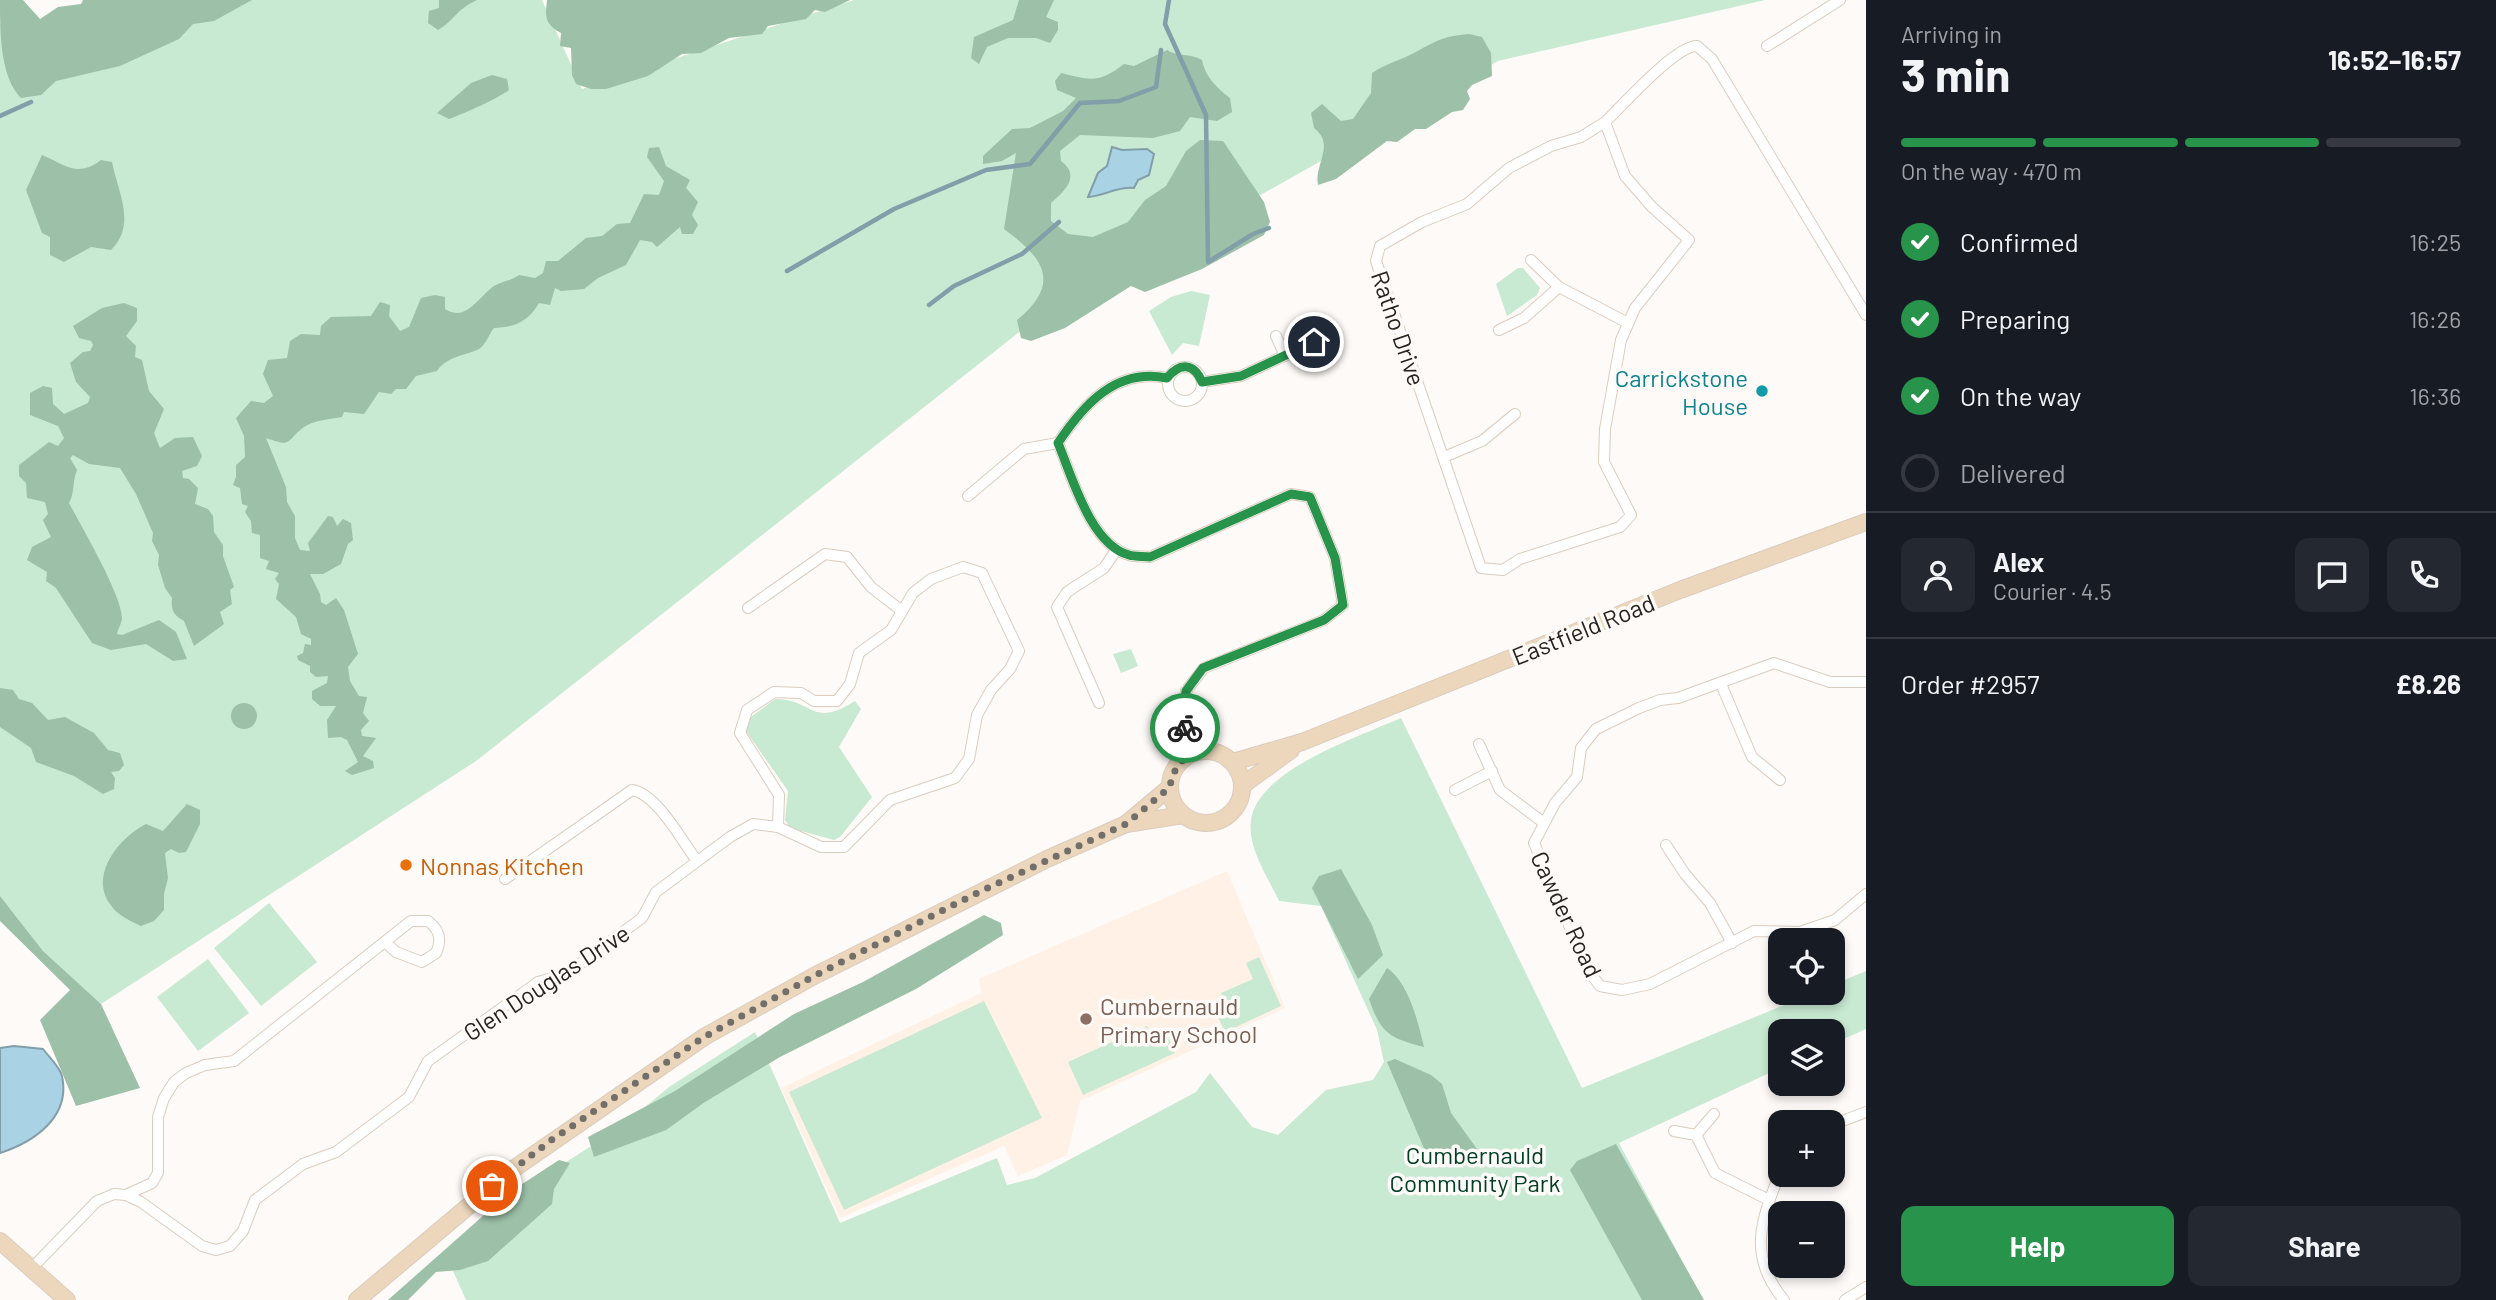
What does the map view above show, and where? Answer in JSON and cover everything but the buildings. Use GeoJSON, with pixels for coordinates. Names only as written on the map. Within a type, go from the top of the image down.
{"type":"FeatureCollection","features":[{"type":"Feature","properties":{"kind":"street"},"geometry":{"type":"LineString","coordinates":[[1767,46],[1840,0]]}},
{"type":"Feature","properties":{"kind":"street","name":"Ratho Drive"},"geometry":{"type":"LineString","coordinates":[[1605,122],[1625,176],[1652,207],[1689,240],[1634,308],[1621,340],[1605,429],[1604,462],[1631,515],[1619,527],[1520,559],[1503,570],[1481,568],[1376,261],[1376,252],[1380,246],[1422,222],[1467,204],[1509,168],[1551,146],[1581,137],[1605,122],[1673,54],[1687,46],[1697,46],[1712,59],[1866,315]]}},
{"type":"Feature","properties":{"kind":"street"},"geometry":{"type":"LineString","coordinates":[[1531,260],[1559,287],[1628,323]]}},
{"type":"Feature","properties":{"kind":"street"},"geometry":{"type":"LineString","coordinates":[[1499,330],[1524,318],[1559,287]]}},
{"type":"Feature","properties":{"kind":"street"},"geometry":{"type":"LineString","coordinates":[[1276,336],[1285,356]]}},
{"type":"Feature","properties":{"kind":"street"},"geometry":{"type":"LineString","coordinates":[[1202,382],[1241,376],[1314,342]]}},
{"type":"Feature","properties":{"kind":"street"},"geometry":{"type":"LineString","coordinates":[[1187,366],[1198,371],[1202,382],[1200,392],[1193,400],[1183,401],[1173,397],[1167,389],[1167,378],[1175,369],[1187,366]]}},
{"type":"Feature","properties":{"kind":"street"},"geometry":{"type":"LineString","coordinates":[[968,496],[1024,449],[1058,443],[1079,412],[1102,391],[1128,379],[1152,375],[1167,378]]}},
{"type":"Feature","properties":{"kind":"street"},"geometry":{"type":"LineString","coordinates":[[1444,457],[1482,441],[1515,414]]}},
{"type":"Feature","properties":{"kind":"street"},"geometry":{"type":"LineString","coordinates":[[1058,443],[1087,516],[1108,543],[1128,555],[1150,557],[1291,494],[1310,497],[1335,558],[1343,605],[1324,620],[1203,668],[1186,691],[1182,719],[1194,753],[1211,751],[1233,762],[1243,785]]}},
{"type":"Feature","properties":{"kind":"street","name":"Eastfield Road"},"geometry":{"type":"LineString","coordinates":[[1233,762],[1302,742],[1680,590],[1866,522]]}},
{"type":"Feature","properties":{"kind":"street"},"geometry":{"type":"LineString","coordinates":[[1099,702],[1057,607],[1067,592],[1104,568],[1117,549]]}},
{"type":"Feature","properties":{"kind":"street"},"geometry":{"type":"LineString","coordinates":[[748,608],[825,554],[837,554],[847,557],[871,587],[902,611]]}},
{"type":"Feature","properties":{"kind":"street","name":"Glen Douglas Drive"},"geometry":{"type":"LineString","coordinates":[[126,1195],[141,1202],[202,1246],[216,1250],[230,1246],[243,1231],[255,1200],[303,1164],[336,1152],[409,1097],[428,1061],[538,982],[566,974],[642,918],[656,892],[753,824],[778,827],[821,847],[844,847],[890,800],[955,778],[969,759],[976,715],[991,690],[1010,669],[1019,650],[982,573],[963,567],[931,579],[913,593],[891,630],[859,653],[850,684],[837,701],[814,701],[801,693],[774,692],[747,710],[740,733],[779,795],[778,827]]}},
{"type":"Feature","properties":{"kind":"street","name":"Cawder Road"},"geometry":{"type":"LineString","coordinates":[[1866,682],[1830,682],[1774,663],[1750,669],[1721,684],[1678,698],[1660,700],[1596,729],[1581,748],[1577,777],[1555,803],[1534,843],[1588,970],[1600,986],[1622,990],[1650,984],[1754,931],[1800,932],[1835,920],[1866,894]]}},
{"type":"Feature","properties":{"kind":"street"},"geometry":{"type":"LineString","coordinates":[[1721,684],[1752,757],[1780,780]]}},
{"type":"Feature","properties":{"kind":"street","name":"Eastfield Road"},"geometry":{"type":"LineString","coordinates":[[1126,824],[1183,815],[1204,823],[1221,821],[1231,815],[1243,785],[1302,742]]}},
{"type":"Feature","properties":{"kind":"street"},"geometry":{"type":"LineString","coordinates":[[1479,744],[1500,790],[1523,810],[1544,823]]}},
{"type":"Feature","properties":{"kind":"street","name":"Eastfield Road"},"geometry":{"type":"LineString","coordinates":[[357,1300],[458,1213],[540,1149],[704,1037],[814,976],[977,893],[1126,824],[1170,787],[1171,777],[1182,760],[1194,753]]}},
{"type":"Feature","properties":{"kind":"street"},"geometry":{"type":"LineString","coordinates":[[1455,790],[1492,771]]}},
{"type":"Feature","properties":{"kind":"street"},"geometry":{"type":"LineString","coordinates":[[1170,787],[1171,797],[1183,815]]}},
{"type":"Feature","properties":{"kind":"street"},"geometry":{"type":"LineString","coordinates":[[505,879],[632,790],[641,792],[653,802],[697,861]]}},
{"type":"Feature","properties":{"kind":"street"},"geometry":{"type":"LineString","coordinates":[[1666,845],[1685,874],[1710,903],[1732,943]]}},
{"type":"Feature","properties":{"kind":"street"},"geometry":{"type":"LineString","coordinates":[[32,1268],[104,1196],[126,1195],[152,1183],[158,1173],[158,1117],[164,1098],[174,1082],[186,1073],[205,1065],[234,1061],[411,921],[419,919],[434,925],[440,939],[436,953],[422,962],[396,952],[385,942]]}},
{"type":"Feature","properties":{"kind":"street"},"geometry":{"type":"LineString","coordinates":[[1845,1120],[1866,1112]]}},
{"type":"Feature","properties":{"kind":"street"},"geometry":{"type":"LineString","coordinates":[[1696,1135],[1714,1114]]}},
{"type":"Feature","properties":{"kind":"street"},"geometry":{"type":"LineString","coordinates":[[1674,1131],[1696,1135]]}},
{"type":"Feature","properties":{"kind":"street"},"geometry":{"type":"LineString","coordinates":[[1696,1135],[1715,1174],[1769,1200]]}},
{"type":"Feature","properties":{"kind":"street"},"geometry":{"type":"LineString","coordinates":[[1774,1187],[1759,1227],[1762,1261],[1774,1288],[1784,1300]]}},
{"type":"Feature","properties":{"kind":"street"},"geometry":{"type":"LineString","coordinates":[[0,1241],[67,1300]]}},
{"type":"Feature","properties":{"kind":"street"},"geometry":{"type":"LineString","coordinates":[[1845,1300],[1866,1287]]}},
{"type":"Feature","properties":{"kind":"shaded area"},"geometry":{"type":"Polygon","coordinates":[[[1227,871],[1285,1008],[1080,1101],[1067,1155],[1018,1176],[1004,1146],[840,1218],[781,1088],[981,993],[979,979],[1227,871]]]}},
{"type":"Feature","properties":{"kind":"green space"},"geometry":{"type":"Polygon","coordinates":[[[0,0],[23,0],[40,19],[58,7],[81,4],[83,0],[252,0],[214,21],[193,24],[179,39],[120,66],[56,81],[41,95],[21,98],[14,89],[5,66],[0,0]]]}},
{"type":"Feature","properties":{"kind":"green space"},"geometry":{"type":"Polygon","coordinates":[[[239,0],[542,0],[582,89],[854,0],[1765,0],[1498,61],[1023,329],[476,761],[101,1004],[43,951],[0,896],[0,24],[239,0]]]}},
{"type":"Feature","properties":{"kind":"green space"},"geometry":{"type":"Polygon","coordinates":[[[439,0],[477,0],[438,30],[428,23],[429,11],[439,8],[439,0]]]}},
{"type":"Feature","properties":{"kind":"green space"},"geometry":{"type":"Polygon","coordinates":[[[547,0],[850,0],[825,12],[815,10],[806,19],[768,26],[762,34],[729,38],[701,53],[682,54],[648,76],[606,89],[591,89],[576,84],[572,75],[571,48],[560,46],[561,33],[547,20],[547,0]]]}},
{"type":"Feature","properties":{"kind":"green space"},"geometry":{"type":"Polygon","coordinates":[[[1019,0],[1054,0],[1046,17],[1058,22],[1058,30],[1050,43],[1036,38],[1008,38],[987,47],[979,64],[971,58],[974,37],[1013,20],[1019,0]]]}},
{"type":"Feature","properties":{"kind":"green space"},"geometry":{"type":"Polygon","coordinates":[[[1469,34],[1482,37],[1491,53],[1492,76],[1472,85],[1467,91],[1470,99],[1463,110],[1452,112],[1426,129],[1415,129],[1397,142],[1387,141],[1336,179],[1318,185],[1324,148],[1320,134],[1314,128],[1311,113],[1322,104],[1341,121],[1353,119],[1371,93],[1372,73],[1439,40],[1469,34]]]}},
{"type":"Feature","properties":{"kind":"green space"},"geometry":{"type":"Polygon","coordinates":[[[1167,50],[1202,60],[1212,82],[1230,98],[1232,112],[1217,121],[1190,117],[1180,131],[1153,138],[1080,135],[1060,151],[1061,161],[1070,172],[1070,178],[1066,188],[1051,203],[1051,221],[1068,234],[1093,237],[1128,222],[1145,200],[1166,186],[1186,151],[1200,140],[1223,141],[1264,202],[1270,222],[1264,235],[1202,269],[1145,292],[1131,286],[1065,328],[1031,341],[1021,338],[1017,320],[1040,294],[1042,272],[1038,261],[1029,250],[1004,229],[1016,153],[1002,161],[983,164],[983,156],[1012,129],[1030,128],[1063,111],[1076,98],[1057,90],[1055,81],[1061,73],[1094,79],[1107,75],[1124,64],[1134,66],[1167,50]]]}},
{"type":"Feature","properties":{"kind":"green space"},"geometry":{"type":"Polygon","coordinates":[[[492,75],[507,79],[509,90],[489,102],[449,119],[437,113],[471,83],[492,75]]]}},
{"type":"Feature","properties":{"kind":"green space"},"geometry":{"type":"Polygon","coordinates":[[[659,147],[666,166],[690,180],[686,188],[698,202],[692,215],[698,225],[693,234],[682,234],[680,227],[657,247],[652,242],[640,240],[626,265],[598,278],[584,289],[561,291],[555,288],[550,305],[539,303],[530,315],[520,322],[494,328],[480,348],[450,360],[437,371],[416,376],[406,389],[396,389],[391,394],[379,392],[364,414],[344,412],[342,417],[313,423],[285,443],[266,438],[286,487],[287,502],[295,516],[295,538],[300,550],[310,551],[308,543],[328,516],[333,517],[337,526],[343,519],[351,523],[353,540],[348,544],[341,564],[323,574],[310,574],[321,602],[326,605],[336,598],[344,610],[358,654],[348,667],[350,681],[359,696],[367,697],[363,713],[369,721],[361,730],[362,736],[376,738],[363,756],[373,761],[374,768],[352,775],[345,771],[358,762],[347,740],[341,737],[328,738],[327,720],[336,706],[320,706],[312,699],[312,691],[327,683],[328,676],[316,677],[310,672],[310,666],[298,660],[297,656],[303,653],[305,644],[311,645],[311,639],[301,634],[296,617],[276,599],[279,584],[275,579],[279,573],[266,569],[269,561],[260,558],[260,535],[252,533],[251,521],[245,512],[248,506],[242,504],[240,488],[233,485],[236,465],[245,457],[244,436],[236,418],[251,401],[264,403],[273,396],[263,374],[268,360],[287,358],[290,341],[301,334],[320,335],[321,326],[331,317],[371,316],[380,302],[390,305],[389,316],[400,331],[409,327],[421,298],[435,295],[445,297],[445,309],[459,313],[466,311],[497,284],[519,275],[535,278],[543,273],[546,261],[558,261],[586,238],[602,236],[617,224],[630,223],[644,194],[659,195],[664,181],[647,157],[649,148],[659,147]]]}},
{"type":"Feature","properties":{"kind":"green space"},"geometry":{"type":"Polygon","coordinates":[[[42,155],[78,169],[101,160],[112,162],[124,208],[124,219],[119,240],[111,250],[91,247],[64,262],[50,255],[50,237],[42,233],[26,190],[42,155]]]}},
{"type":"Feature","properties":{"kind":"green space"},"geometry":{"type":"Polygon","coordinates":[[[1518,268],[1523,268],[1540,288],[1537,295],[1507,316],[1496,284],[1518,268]]]}},
{"type":"Feature","properties":{"kind":"green space"},"geometry":{"type":"Polygon","coordinates":[[[1191,291],[1210,295],[1199,346],[1183,343],[1172,355],[1149,311],[1171,297],[1191,291]]]}},
{"type":"Feature","properties":{"kind":"green space"},"geometry":{"type":"Polygon","coordinates":[[[124,303],[137,308],[137,321],[126,336],[136,346],[135,357],[142,360],[149,391],[164,409],[154,433],[160,448],[175,438],[193,437],[202,456],[197,466],[182,471],[183,478],[189,479],[198,488],[195,504],[208,509],[213,516],[214,532],[223,545],[223,556],[234,587],[230,590],[232,604],[220,612],[224,624],[194,646],[184,621],[174,612],[172,598],[165,588],[158,565],[159,555],[152,541],[153,533],[136,494],[120,468],[89,464],[73,455],[70,458],[77,470],[69,503],[115,593],[122,618],[117,634],[122,635],[159,620],[176,632],[187,659],[173,661],[146,644],[111,650],[92,643],[56,588],[46,581],[47,572],[27,560],[32,547],[51,537],[43,520],[48,514],[45,502],[27,498],[26,483],[19,476],[19,465],[49,442],[58,446],[64,438],[58,426],[30,415],[30,393],[43,386],[52,388],[53,404],[64,414],[88,403],[90,397],[76,382],[70,363],[83,352],[90,351],[93,345],[91,341],[79,338],[73,326],[102,308],[124,303]]]}},
{"type":"Feature","properties":{"kind":"green space"},"geometry":{"type":"Polygon","coordinates":[[[1131,649],[1138,666],[1121,673],[1113,654],[1131,649]]]}},
{"type":"Feature","properties":{"kind":"green space"},"geometry":{"type":"Polygon","coordinates":[[[0,688],[13,690],[19,699],[32,703],[48,720],[65,717],[94,733],[108,750],[120,753],[124,765],[119,771],[111,772],[115,778],[114,789],[103,794],[74,776],[36,762],[31,748],[0,727],[0,688]]]}},
{"type":"Feature","properties":{"kind":"green space"},"geometry":{"type":"Polygon","coordinates":[[[775,699],[798,703],[821,713],[841,709],[855,701],[861,709],[839,747],[872,797],[840,837],[834,840],[790,828],[785,820],[788,791],[746,731],[748,719],[775,699]]]}},
{"type":"Feature","properties":{"kind":"green space"},"geometry":{"type":"Polygon","coordinates":[[[244,703],[253,707],[257,716],[253,725],[244,729],[235,725],[231,716],[235,707],[244,703]]]}},
{"type":"Feature","properties":{"kind":"green space","name":"Cumbernauld Community Park"},"geometry":{"type":"Polygon","coordinates":[[[1401,718],[1582,1088],[1784,1005],[1845,1005],[1845,980],[1866,971],[1866,1029],[1845,1038],[1845,1019],[1768,1019],[1768,1074],[1619,1143],[1703,1300],[466,1300],[445,1253],[552,1171],[621,1127],[669,1087],[755,1032],[840,1223],[997,1158],[1007,1185],[1035,1178],[1196,1092],[1210,1073],[1252,1127],[1278,1135],[1326,1090],[1373,1080],[1384,1062],[1377,1030],[1321,906],[1279,901],[1252,841],[1251,820],[1258,802],[1271,786],[1291,770],[1338,745],[1401,718]]]}},
{"type":"Feature","properties":{"kind":"green space"},"geometry":{"type":"Polygon","coordinates":[[[187,804],[200,810],[200,824],[186,852],[179,853],[171,849],[165,853],[168,878],[164,910],[154,921],[141,926],[128,920],[110,904],[104,892],[105,869],[118,847],[136,830],[146,824],[163,831],[187,804]]]}},
{"type":"Feature","properties":{"kind":"green space"},"geometry":{"type":"Polygon","coordinates":[[[1341,869],[1372,925],[1383,955],[1358,979],[1312,888],[1319,876],[1341,869]]]}},
{"type":"Feature","properties":{"kind":"green space"},"geometry":{"type":"Polygon","coordinates":[[[0,896],[43,951],[101,1004],[140,1088],[76,1106],[40,1020],[70,990],[0,921],[0,896]]]}},
{"type":"Feature","properties":{"kind":"green space"},"geometry":{"type":"Polygon","coordinates":[[[269,903],[317,962],[261,1006],[214,948],[269,903]]]}},
{"type":"Feature","properties":{"kind":"green space"},"geometry":{"type":"Polygon","coordinates":[[[984,915],[1001,923],[1003,935],[916,989],[780,1057],[705,1102],[666,1130],[594,1157],[588,1137],[675,1091],[794,1014],[863,982],[984,915]]]}},
{"type":"Feature","properties":{"kind":"green space"},"geometry":{"type":"Polygon","coordinates":[[[1259,957],[1281,1006],[1225,1032],[1216,1013],[1227,1007],[1221,993],[1253,979],[1246,963],[1259,957]]]}},
{"type":"Feature","properties":{"kind":"green space"},"geometry":{"type":"Polygon","coordinates":[[[208,959],[249,1013],[198,1051],[157,997],[208,959]]]}},
{"type":"Feature","properties":{"kind":"green space"},"geometry":{"type":"Polygon","coordinates":[[[1387,968],[1407,993],[1424,1047],[1388,1033],[1373,1011],[1369,999],[1387,968]]]}},
{"type":"Feature","properties":{"kind":"green space"},"geometry":{"type":"Polygon","coordinates":[[[984,1001],[1042,1118],[844,1210],[789,1092],[984,1001]]]}},
{"type":"Feature","properties":{"kind":"green space"},"geometry":{"type":"Polygon","coordinates":[[[1147,1026],[1154,1040],[1167,1034],[1175,1053],[1083,1095],[1068,1062],[1147,1026]]]}},
{"type":"Feature","properties":{"kind":"green space"},"geometry":{"type":"Polygon","coordinates":[[[1395,1059],[1431,1075],[1442,1084],[1451,1113],[1477,1149],[1432,1167],[1387,1062],[1395,1059]]]}},
{"type":"Feature","properties":{"kind":"green space"},"geometry":{"type":"Polygon","coordinates":[[[1616,1144],[1704,1300],[1642,1300],[1570,1170],[1577,1161],[1616,1144]]]}},
{"type":"Feature","properties":{"kind":"green space"},"geometry":{"type":"Polygon","coordinates":[[[559,1160],[570,1163],[554,1189],[552,1204],[488,1261],[460,1270],[436,1272],[408,1300],[388,1300],[510,1192],[559,1160]]]}},
{"type":"Feature","properties":{"kind":"water"},"geometry":{"type":"Polygon","coordinates":[[[1112,147],[1122,150],[1147,149],[1154,154],[1149,175],[1138,180],[1134,188],[1122,188],[1088,197],[1098,173],[1107,166],[1112,147]]]}},
{"type":"Feature","properties":{"kind":"water"},"geometry":{"type":"Polygon","coordinates":[[[14,1046],[43,1049],[61,1073],[63,1091],[61,1104],[47,1126],[25,1142],[0,1153],[0,1048],[14,1046]]]}},
{"type":"Feature","properties":{"kind":"waterway"},"geometry":{"type":"LineString","coordinates":[[1169,0],[1165,24],[1206,115],[1208,262],[1253,234],[1269,228]]}},
{"type":"Feature","properties":{"kind":"waterway"},"geometry":{"type":"LineString","coordinates":[[787,271],[894,209],[986,170],[1030,164],[1080,103],[1119,101],[1156,87],[1161,50]]}},
{"type":"Feature","properties":{"kind":"waterway"},"geometry":{"type":"LineString","coordinates":[[0,116],[31,102]]}},
{"type":"Feature","properties":{"kind":"waterway"},"geometry":{"type":"LineString","coordinates":[[929,305],[954,286],[1022,254],[1059,222]]}},
{"type":"Feature","properties":{"kind":"way so far"},"geometry":{"type":"LineString","coordinates":[[492,1186],[550,1141],[704,1037],[814,976],[977,893],[1126,824],[1170,787],[1171,777],[1182,760],[1194,753],[1185,728]]}},
{"type":"Feature","properties":{"kind":"place","name":"Carrickstone House"},"geometry":{"type":"Point","coordinates":[1762,391]}},
{"type":"Feature","properties":{"kind":"place","name":"Nonnas Kitchen"},"geometry":{"type":"Point","coordinates":[406,865]}},
{"type":"Feature","properties":{"kind":"place","name":"Cumbernauld Primary School"},"geometry":{"type":"Point","coordinates":[1086,1019]}},
{"type":"Feature","properties":{"kind":"route"},"geometry":{"type":"LineString","coordinates":[[1185,728],[1182,719],[1186,691],[1203,668],[1324,620],[1343,605],[1335,558],[1310,497],[1291,494],[1150,557],[1128,555],[1108,543],[1087,516],[1058,443],[1079,412],[1102,391],[1128,379],[1152,375],[1167,378],[1175,369],[1187,366],[1198,371],[1202,382],[1241,376],[1314,342]]}}]}
